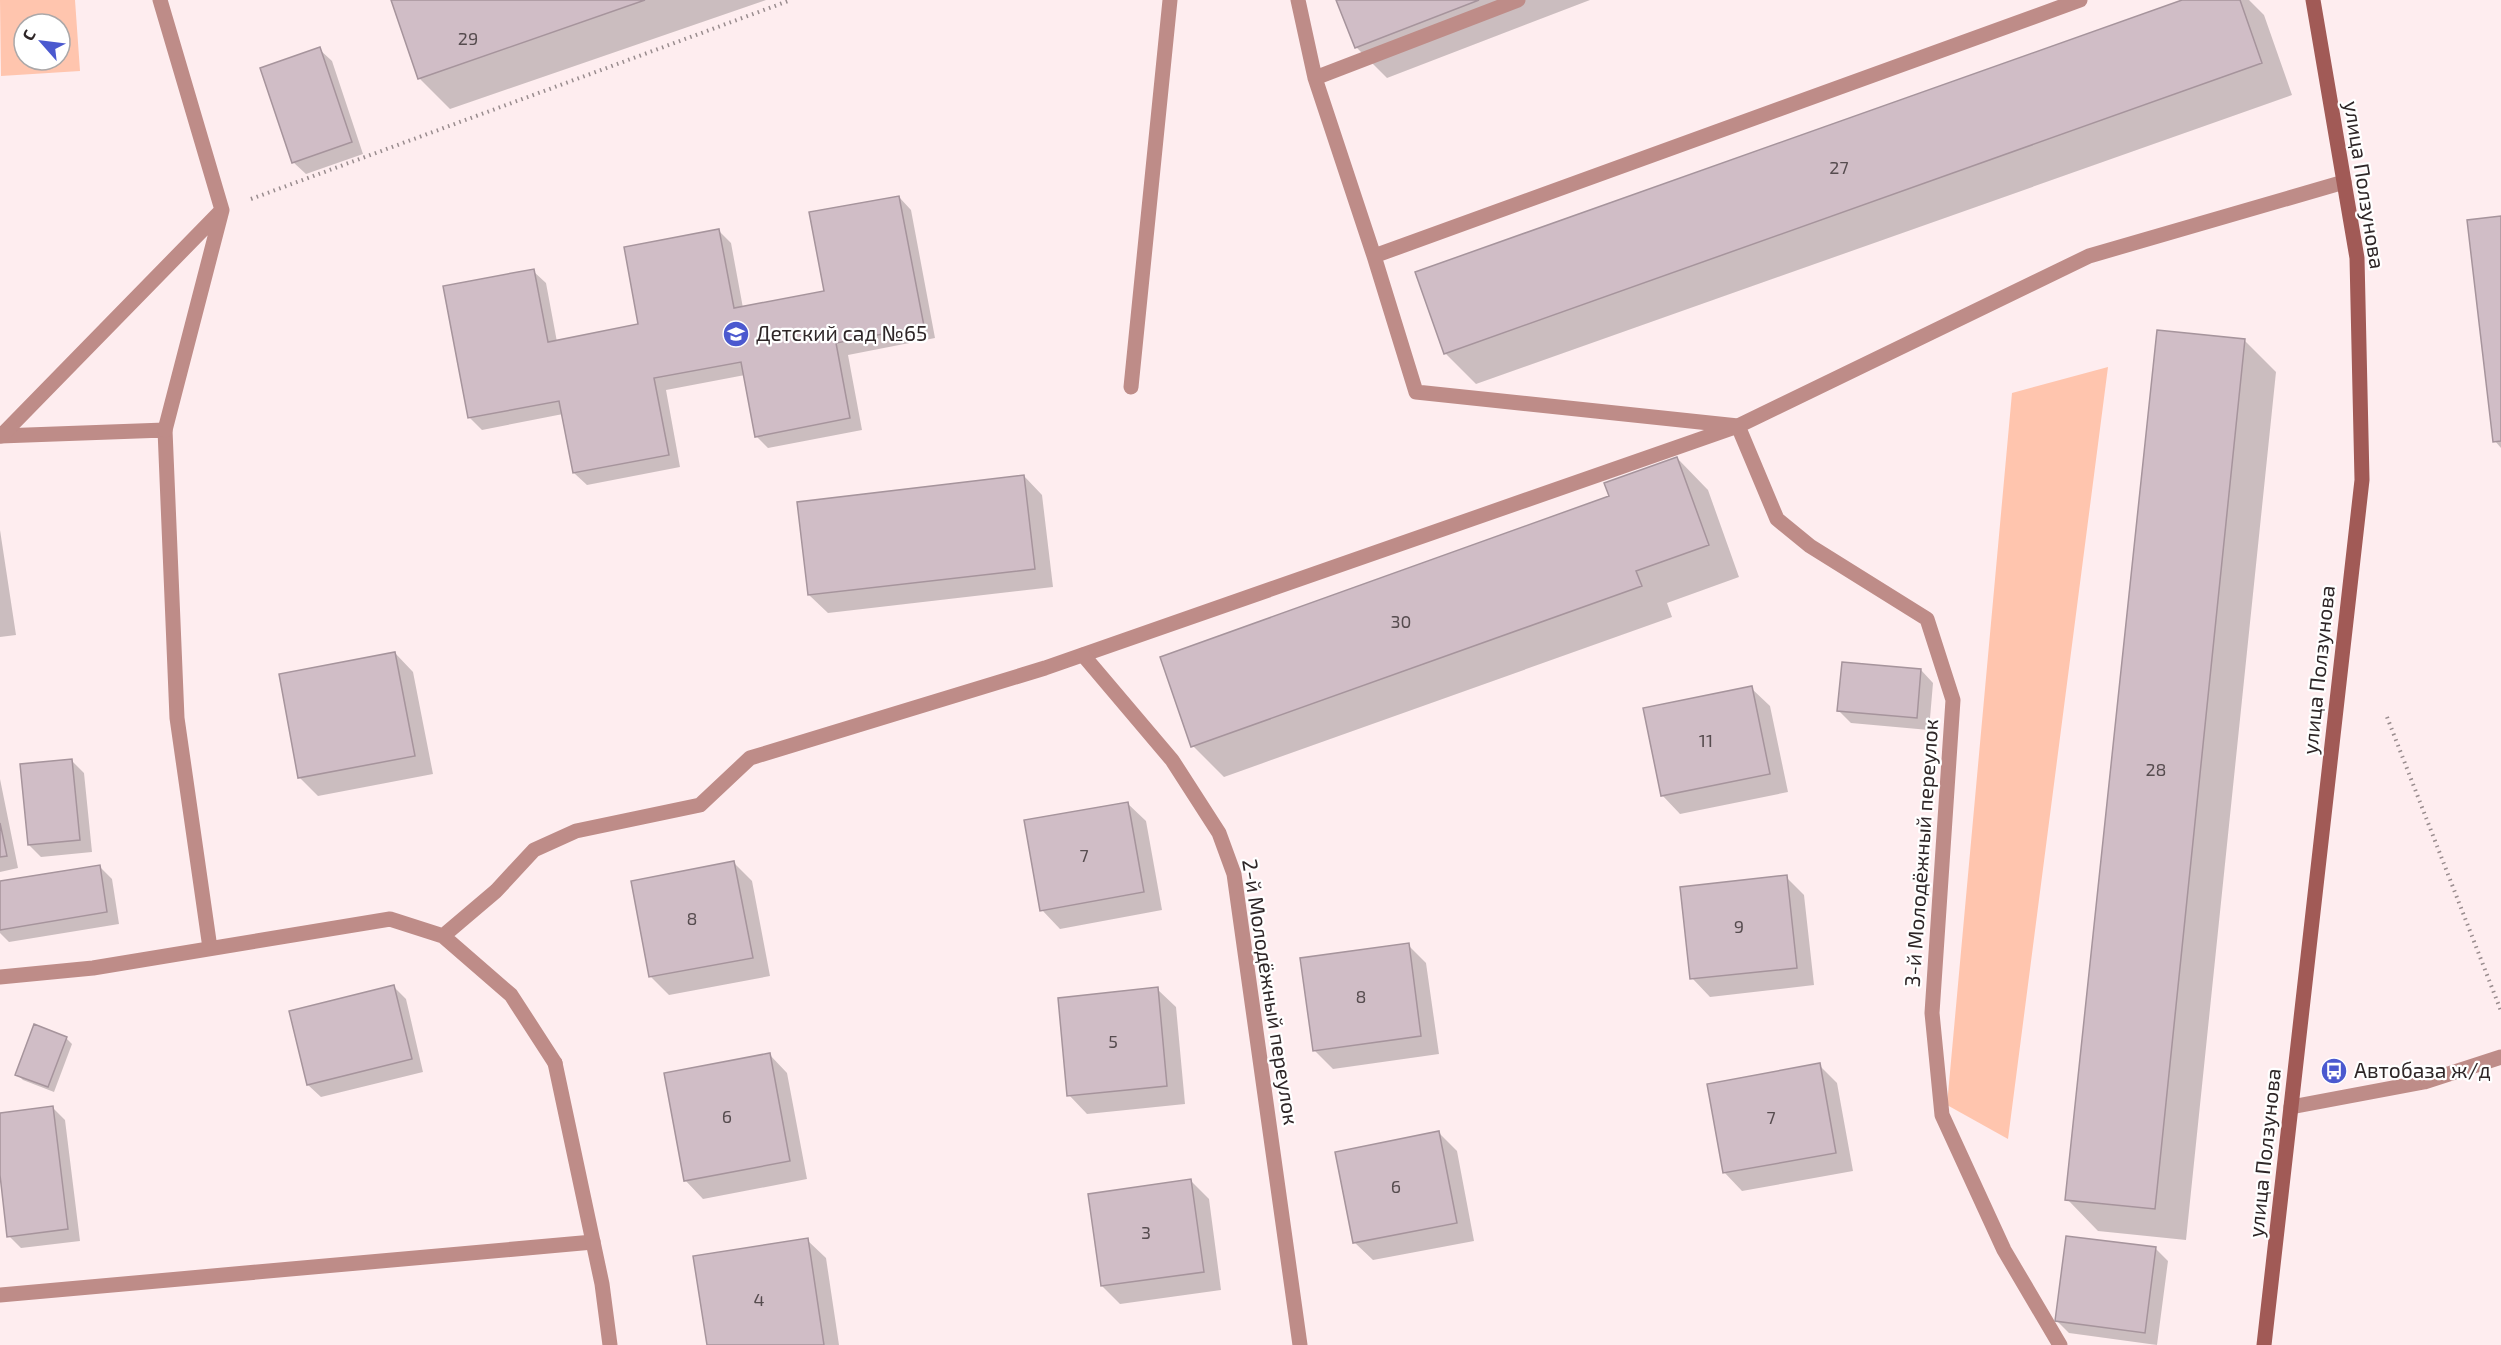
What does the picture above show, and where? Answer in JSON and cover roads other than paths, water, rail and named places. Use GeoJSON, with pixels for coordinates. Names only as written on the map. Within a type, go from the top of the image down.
{"type":"FeatureCollection","features":[{"type":"Feature","properties":{"kind":"street"},"geometry":{"type":"LineString","coordinates":[[160,0],[222,210],[165,430],[177,718],[210,948]]}},
{"type":"Feature","properties":{"kind":"street"},"geometry":{"type":"LineString","coordinates":[[1131,387],[1170,0]]}},
{"type":"Feature","properties":{"kind":"street"},"geometry":{"type":"LineString","coordinates":[[1298,0],[1315,78],[1416,392],[1738,426]]}},
{"type":"Feature","properties":{"kind":"street"},"geometry":{"type":"LineString","coordinates":[[1315,78],[1518,0]]}},
{"type":"Feature","properties":{"kind":"street"},"geometry":{"type":"LineString","coordinates":[[1374,256],[2080,0]]}},
{"type":"Feature","properties":{"kind":"street","name":"улица Ползунова"},"geometry":{"type":"LineString","coordinates":[[2264,1345],[2362,480],[2357,258],[2313,0]]}},
{"type":"Feature","properties":{"kind":"street"},"geometry":{"type":"LineString","coordinates":[[443,936],[496,891],[534,850],[576,831],[700,805],[750,758],[1083,655],[1738,426],[2089,256],[2344,182]]}},
{"type":"Feature","properties":{"kind":"street"},"geometry":{"type":"LineString","coordinates":[[0,436],[222,210]]}},
{"type":"Feature","properties":{"kind":"street","name":"3-й Молодёжный переулок"},"geometry":{"type":"LineString","coordinates":[[1738,426],[1777,519],[1810,546],[1927,619],[1953,700],[1932,1013],[1942,1115],[2004,1250],[2060,1345]]}},
{"type":"Feature","properties":{"kind":"street"},"geometry":{"type":"LineString","coordinates":[[0,436],[165,430]]}},
{"type":"Feature","properties":{"kind":"street","name":"2-й Молодёжный переулок"},"geometry":{"type":"LineString","coordinates":[[1083,655],[1172,760],[1219,832],[1234,873],[1300,1345]]}},
{"type":"Feature","properties":{"kind":"street"},"geometry":{"type":"LineString","coordinates":[[0,977],[93,968],[390,919],[443,936],[511,995],[555,1063],[593,1242],[610,1345]]}},
{"type":"Feature","properties":{"kind":"street"},"geometry":{"type":"LineString","coordinates":[[2291,1107],[2424,1082],[2501,1057]]}},
{"type":"Feature","properties":{"kind":"street"},"geometry":{"type":"LineString","coordinates":[[0,1295],[593,1242]]}},
{"type":"Feature","properties":{"kind":"place","name":"Детский сад №65"},"geometry":{"type":"Point","coordinates":[736,334]}},
{"type":"Feature","properties":{"kind":"place","name":"Автобаза ж/д"},"geometry":{"type":"Point","coordinates":[2334,1071]}}]}
